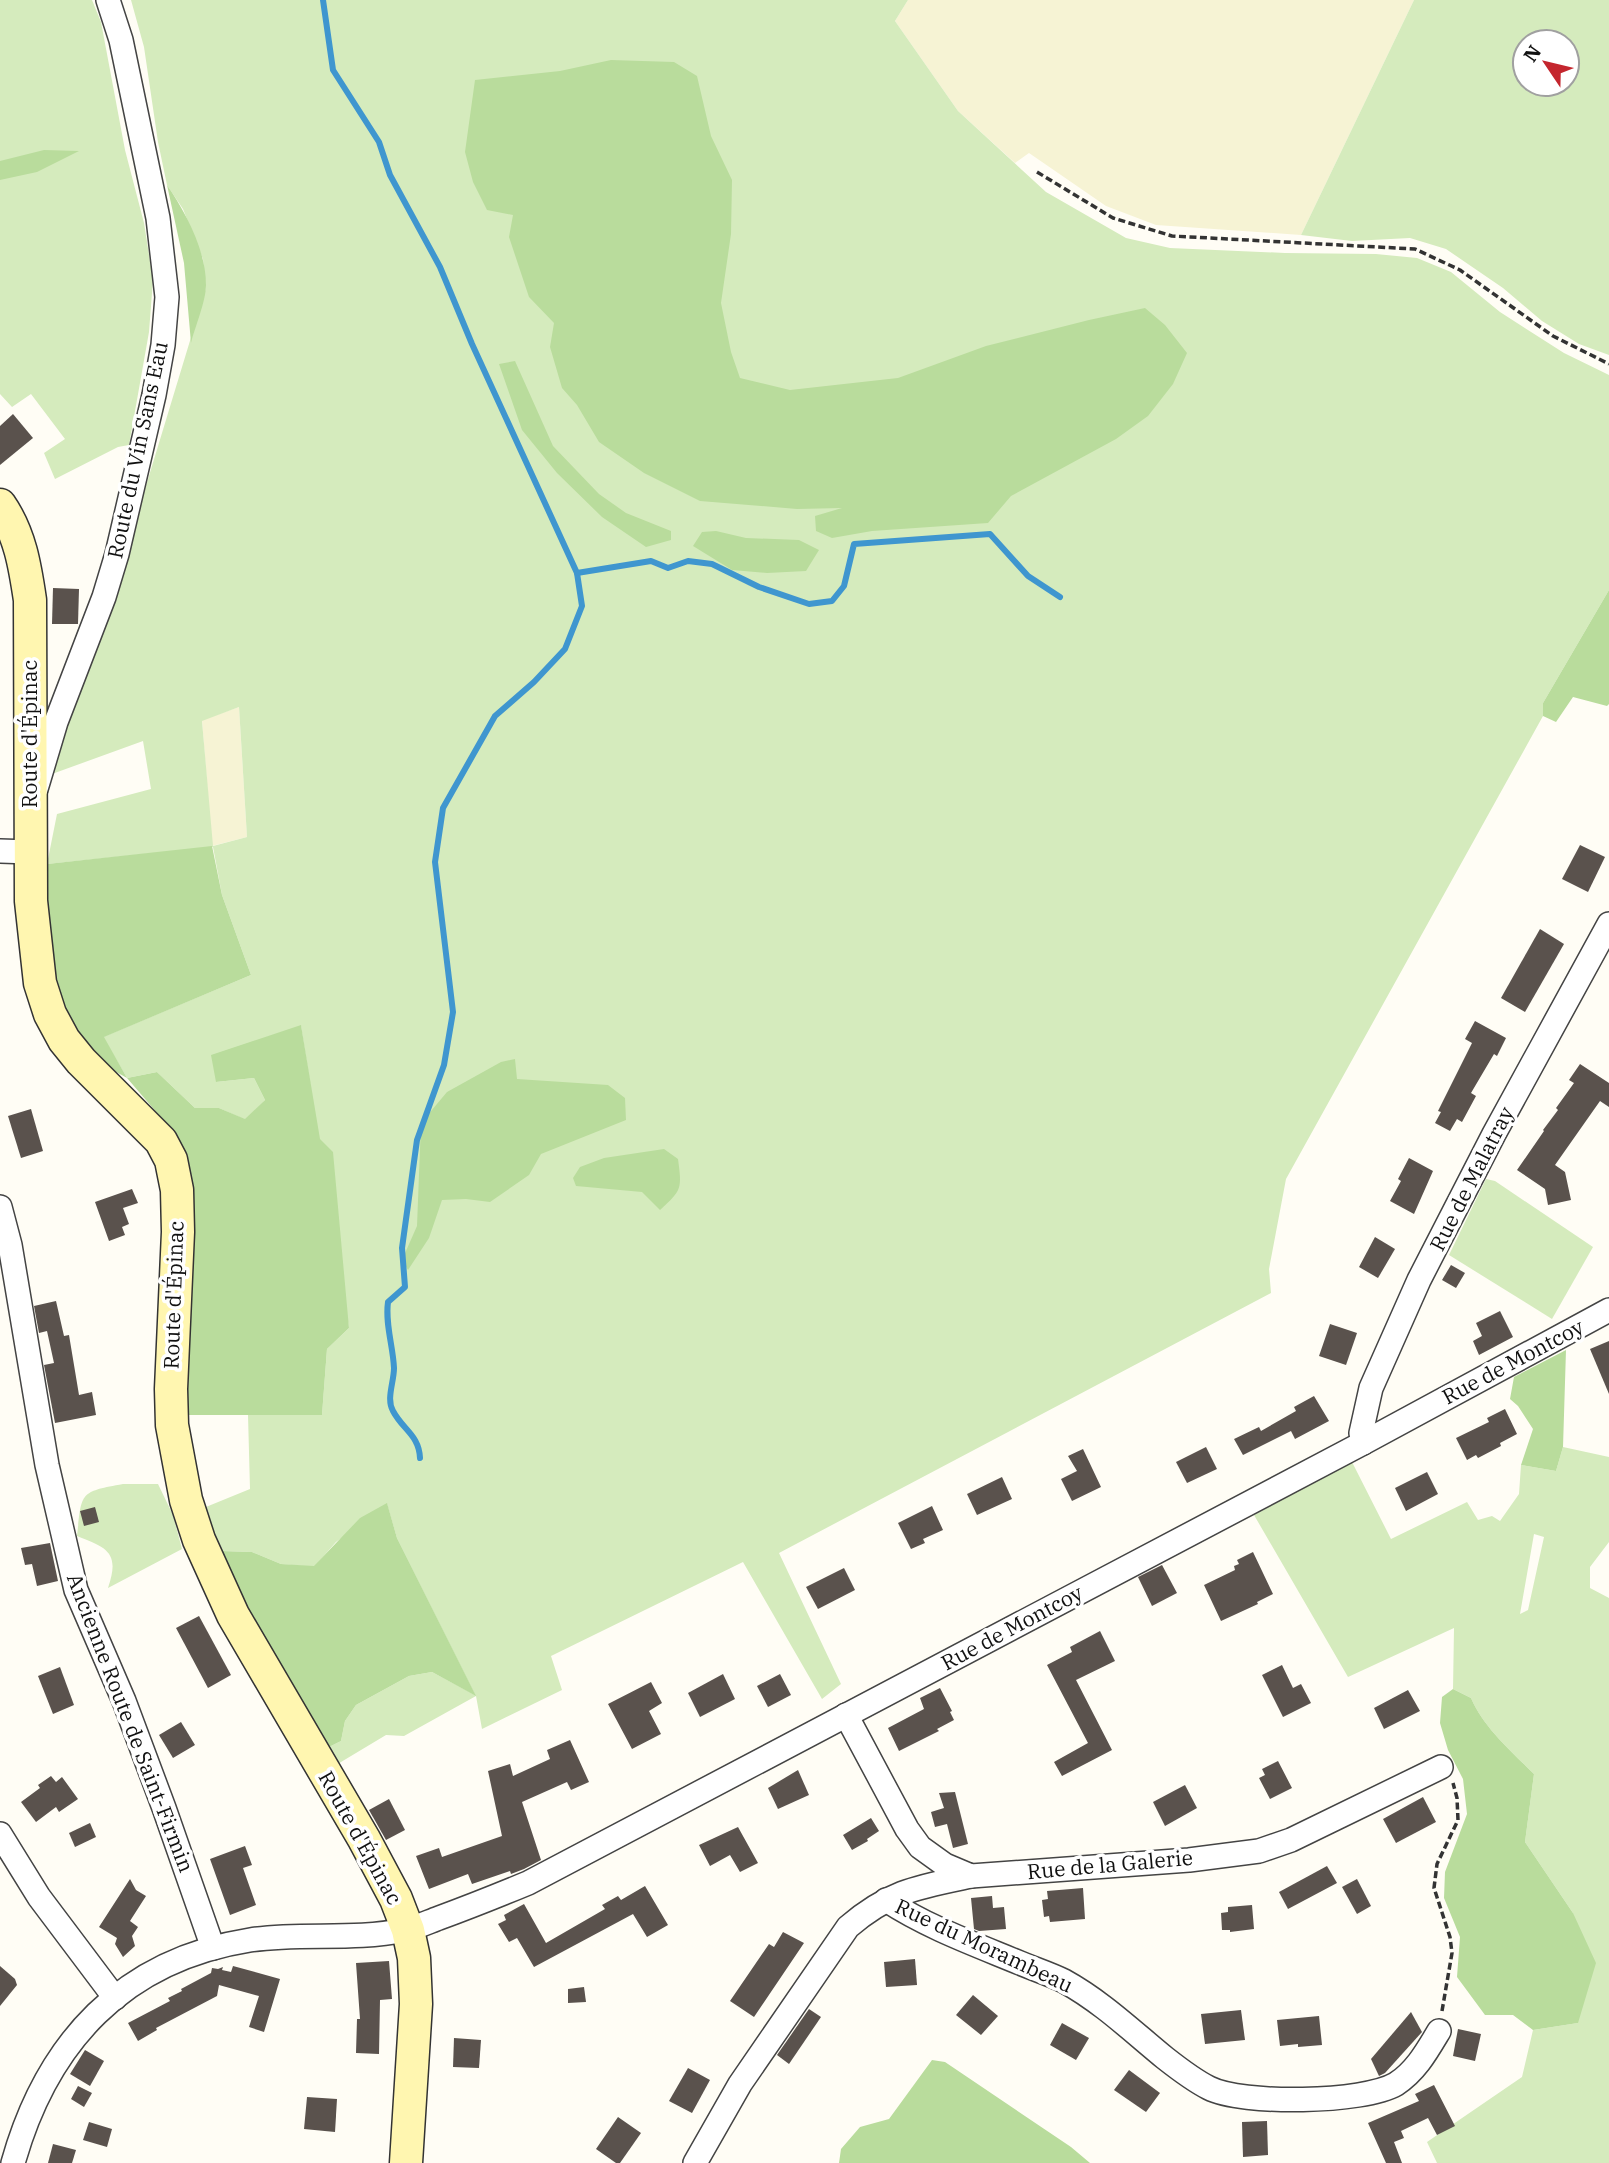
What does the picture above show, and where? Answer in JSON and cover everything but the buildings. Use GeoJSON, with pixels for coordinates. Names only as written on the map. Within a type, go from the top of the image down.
{"type":"FeatureCollection","features":[{"type":"Feature","properties":{"kind":"main road","name":"Route d'Épinac"},"geometry":{"type":"LineString","coordinates":[[0,505],[10,519],[24,558],[30,600],[30,808],[15,852],[40,983],[50,1013],[64,1040],[81,1061],[161,1141],[171,1160],[177,1190],[178,1232],[171,1389],[172,1425],[186,1500],[199,1540],[233,1615],[377,1861],[408,1930],[414,1958],[416,2004],[406,2163]]}},
{"type":"Feature","properties":{"kind":"street","name":"Route du Vin Sans Eau"},"geometry":{"type":"LineString","coordinates":[[30,808],[56,722],[104,597],[117,554],[163,345],[167,297],[158,218],[121,40],[108,0]]}},
{"type":"Feature","properties":{"kind":"street","name":"Rue de Malatray"},"geometry":{"type":"LineString","coordinates":[[1363,1443],[1361,1433],[1371,1388],[1419,1280],[1494,1134],[1609,924]]}},
{"type":"Feature","properties":{"kind":"street","name":"Ancienne Route de Saint-Firmin"},"geometry":{"type":"LineString","coordinates":[[0,1208],[10,1245],[47,1465],[76,1590],[124,1701],[213,1948]]}},
{"type":"Feature","properties":{"kind":"street","name":"Rue de Montcoy"},"geometry":{"type":"LineString","coordinates":[[13,2163],[34,2102],[73,2039],[115,1998],[159,1968],[186,1956],[250,1940],[365,1936],[408,1930],[528,1883],[1363,1443],[1609,1310]]}},
{"type":"Feature","properties":{"kind":"street","name":"Rue de la Galerie"},"geometry":{"type":"LineString","coordinates":[[846,1715],[907,1829],[920,1847],[945,1865],[971,1876],[1189,1860],[1259,1851],[1291,1840],[1441,1767]]}},
{"type":"Feature","properties":{"kind":"street"},"geometry":{"type":"LineString","coordinates":[[0,1834],[39,1896],[115,1998]]}},
{"type":"Feature","properties":{"kind":"street","name":"Rue du Morambeau"},"geometry":{"type":"LineString","coordinates":[[695,2163],[740,2084],[848,1927],[865,1913],[904,1891],[971,1876]]}},
{"type":"Feature","properties":{"kind":"street","name":"Rue du Morambeau"},"geometry":{"type":"LineString","coordinates":[[886,1900],[942,1930],[1079,1990],[1112,2013],[1191,2078],[1210,2090],[1231,2097],[1280,2099],[1366,2095],[1393,2085],[1408,2075],[1424,2057],[1439,2031]]}},
{"type":"Feature","properties":{"kind":"path"},"geometry":{"type":"LineString","coordinates":[[1037,172],[1113,218],[1172,236],[1415,249],[1460,270],[1553,337],[1609,364]]}},
{"type":"Feature","properties":{"kind":"path"},"geometry":{"type":"LineString","coordinates":[[1439,2031],[1451,1953],[1450,1937],[1434,1888],[1437,1864],[1458,1820],[1457,1798],[1452,1782],[1441,1767]]}},
{"type":"Feature","properties":{"kind":"shaded area"},"geometry":{"type":"Polygon","coordinates":[[[908,0],[1414,0],[1301,235],[1156,225],[1106,206],[1029,153],[1015,163],[958,111],[895,21],[908,0]]]}},
{"type":"Feature","properties":{"kind":"shaded area"},"geometry":{"type":"Polygon","coordinates":[[[239,707],[247,837],[212,846],[202,720],[239,707]]]}},
{"type":"Feature","properties":{"kind":"green space"},"geometry":{"type":"Polygon","coordinates":[[[0,0],[92,0],[101,22],[125,150],[144,223],[153,280],[149,332],[129,445],[118,447],[55,479],[44,453],[65,439],[31,394],[12,407],[0,394],[0,0]]]}},
{"type":"Feature","properties":{"kind":"green space"},"geometry":{"type":"Polygon","coordinates":[[[131,0],[908,0],[895,21],[958,111],[1046,192],[1126,238],[1170,248],[1376,254],[1417,258],[1451,272],[1500,312],[1564,353],[1609,375],[1609,590],[1543,703],[1543,716],[1286,1179],[1269,1269],[1271,1293],[779,1553],[841,1684],[822,1699],[743,1562],[551,1656],[562,1690],[482,1729],[476,1696],[404,1736],[386,1735],[336,1765],[327,1748],[341,1741],[345,1721],[356,1705],[409,1676],[432,1672],[475,1695],[397,1538],[387,1504],[336,1542],[314,1567],[281,1564],[252,1552],[221,1551],[201,1509],[250,1489],[248,1415],[322,1415],[327,1349],[349,1328],[301,1026],[267,1037],[216,1082],[254,1078],[265,1100],[246,1120],[219,1108],[195,1108],[157,1072],[127,1078],[103,1037],[251,975],[222,895],[213,847],[47,864],[57,814],[151,789],[143,741],[52,774],[71,712],[108,611],[206,288],[203,259],[183,209],[167,185],[144,47],[131,0]],[[239,707],[202,721],[213,846],[247,837],[239,707]]]}},
{"type":"Feature","properties":{"kind":"green space"},"geometry":{"type":"Polygon","coordinates":[[[1414,0],[1609,0],[1609,355],[1579,344],[1542,321],[1503,288],[1446,249],[1410,238],[1352,241],[1301,235],[1414,0]]]}},
{"type":"Feature","properties":{"kind":"green space"},"geometry":{"type":"Polygon","coordinates":[[[611,60],[674,62],[697,76],[711,136],[732,180],[731,234],[721,303],[731,352],[740,378],[790,390],[898,378],[986,346],[1145,308],[1165,325],[1187,353],[1173,384],[1148,416],[1116,439],[1011,496],[988,523],[872,531],[832,538],[816,531],[815,516],[842,508],[797,509],[700,501],[644,473],[599,442],[577,405],[562,388],[550,347],[554,323],[529,297],[509,237],[513,215],[487,210],[473,182],[465,152],[475,80],[560,71],[611,60]]]}},
{"type":"Feature","properties":{"kind":"green space"},"geometry":{"type":"Polygon","coordinates":[[[44,150],[79,151],[37,172],[0,180],[0,161],[44,150]]]}},
{"type":"Feature","properties":{"kind":"green space"},"geometry":{"type":"Polygon","coordinates":[[[167,185],[194,232],[205,272],[204,299],[191,343],[184,263],[167,185]]]}},
{"type":"Feature","properties":{"kind":"green space"},"geometry":{"type":"Polygon","coordinates":[[[515,361],[553,446],[599,494],[626,513],[671,531],[671,540],[646,547],[602,517],[557,473],[522,430],[499,364],[515,361]]]}},
{"type":"Feature","properties":{"kind":"green space"},"geometry":{"type":"Polygon","coordinates":[[[716,531],[746,538],[799,540],[819,550],[806,571],[767,573],[732,570],[693,546],[702,532],[716,531]]]}},
{"type":"Feature","properties":{"kind":"green space"},"geometry":{"type":"Polygon","coordinates":[[[1609,590],[1609,704],[1607,706],[1573,697],[1556,722],[1543,716],[1543,703],[1609,590]]]}},
{"type":"Feature","properties":{"kind":"green space"},"geometry":{"type":"Polygon","coordinates":[[[212,846],[222,895],[251,975],[104,1037],[127,1078],[102,1064],[72,1031],[51,980],[45,912],[47,864],[212,846]]]}},
{"type":"Feature","properties":{"kind":"green space"},"geometry":{"type":"Polygon","coordinates":[[[301,1025],[320,1139],[333,1152],[349,1328],[327,1349],[322,1415],[187,1415],[184,1371],[193,1187],[176,1135],[127,1078],[157,1072],[195,1108],[219,1108],[245,1119],[265,1100],[254,1078],[216,1082],[211,1055],[301,1025]]]}},
{"type":"Feature","properties":{"kind":"green space"},"geometry":{"type":"Polygon","coordinates":[[[515,1059],[517,1079],[608,1085],[625,1098],[626,1120],[541,1154],[529,1175],[490,1202],[442,1200],[429,1238],[408,1270],[402,1260],[417,1226],[421,1123],[447,1092],[501,1062],[515,1059]]]}},
{"type":"Feature","properties":{"kind":"green space"},"geometry":{"type":"Polygon","coordinates":[[[664,1149],[678,1159],[680,1183],[673,1198],[660,1210],[642,1192],[576,1186],[573,1178],[580,1167],[604,1158],[664,1149]]]}},
{"type":"Feature","properties":{"kind":"green space"},"geometry":{"type":"Polygon","coordinates":[[[1486,1179],[1495,1181],[1593,1247],[1552,1319],[1449,1255],[1486,1179]]]}},
{"type":"Feature","properties":{"kind":"green space"},"geometry":{"type":"Polygon","coordinates":[[[1566,1350],[1563,1447],[1556,1471],[1521,1465],[1533,1429],[1510,1399],[1514,1377],[1566,1350]]]}},
{"type":"Feature","properties":{"kind":"green space"},"geometry":{"type":"Polygon","coordinates":[[[1563,1447],[1609,1457],[1609,1542],[1590,1567],[1590,1588],[1609,1598],[1609,2163],[1437,2163],[1427,2142],[1522,2077],[1533,2030],[1578,2023],[1573,1913],[1525,1842],[1534,1774],[1491,1729],[1471,1698],[1453,1689],[1454,1628],[1348,1677],[1254,1515],[1352,1462],[1391,1539],[1467,1502],[1478,1520],[1492,1516],[1500,1521],[1519,1494],[1521,1465],[1556,1471],[1563,1447]],[[1534,1534],[1520,1614],[1528,1610],[1544,1537],[1534,1534]]]}},
{"type":"Feature","properties":{"kind":"green space"},"geometry":{"type":"Polygon","coordinates":[[[123,1484],[158,1484],[173,1515],[182,1549],[108,1588],[112,1559],[104,1548],[77,1536],[80,1510],[85,1496],[90,1492],[123,1484]]]}},
{"type":"Feature","properties":{"kind":"green space"},"geometry":{"type":"Polygon","coordinates":[[[387,1503],[397,1538],[476,1696],[432,1672],[409,1676],[356,1705],[345,1721],[341,1741],[327,1748],[254,1620],[221,1551],[252,1552],[281,1564],[314,1566],[360,1518],[387,1503]]]}},
{"type":"Feature","properties":{"kind":"green space"},"geometry":{"type":"Polygon","coordinates":[[[1453,1689],[1471,1698],[1491,1729],[1534,1774],[1525,1842],[1573,1913],[1596,1963],[1578,2023],[1533,2030],[1513,2015],[1485,2015],[1457,1977],[1460,1937],[1444,1898],[1445,1872],[1467,1814],[1463,1779],[1448,1750],[1440,1723],[1442,1697],[1453,1689]]]}},
{"type":"Feature","properties":{"kind":"green space"},"geometry":{"type":"Polygon","coordinates":[[[932,2060],[945,2062],[1071,2147],[1090,2163],[839,2163],[841,2149],[860,2127],[889,2119],[932,2060]]]}},
{"type":"Feature","properties":{"kind":"waterway"},"geometry":{"type":"LineString","coordinates":[[323,0],[333,70],[379,142],[390,175],[440,267],[472,344],[577,573],[582,606],[565,649],[534,682],[495,716],[443,808],[435,862],[453,1012],[444,1065],[417,1140],[402,1248],[405,1287],[388,1302],[387,1310],[394,1368],[391,1406],[397,1418],[414,1438],[420,1458]]}},
{"type":"Feature","properties":{"kind":"waterway"},"geometry":{"type":"LineString","coordinates":[[577,573],[651,561],[668,568],[688,561],[712,564],[759,587],[809,604],[832,601],[844,586],[854,544],[990,534],[1028,576],[1060,597]]}}]}
